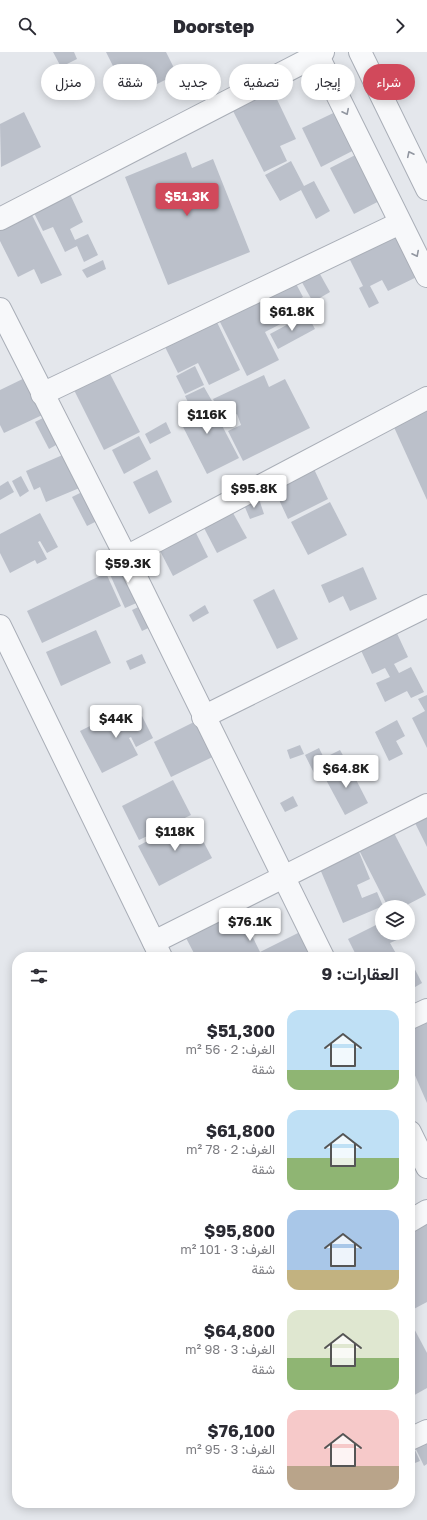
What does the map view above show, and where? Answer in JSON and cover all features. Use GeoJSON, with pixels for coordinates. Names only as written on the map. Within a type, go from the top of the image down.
{"type":"FeatureCollection","features":[{"type":"Feature","properties":{"kind":"street"},"geometry":{"type":"LineString","coordinates":[[360,52],[427,189]]}},
{"type":"Feature","properties":{"kind":"street"},"geometry":{"type":"LineString","coordinates":[[0,219],[319,53],[427,276]]}},
{"type":"Feature","properties":{"kind":"street"},"geometry":{"type":"LineString","coordinates":[[42,394],[400,223]]}},
{"type":"Feature","properties":{"kind":"street"},"geometry":{"type":"LineString","coordinates":[[0,309],[126,558],[203,717],[320,952]]}},
{"type":"Feature","properties":{"kind":"street"},"geometry":{"type":"LineString","coordinates":[[126,558],[427,398]]}},
{"type":"Feature","properties":{"kind":"street"},"geometry":{"type":"LineString","coordinates":[[203,717],[427,606]]}},
{"type":"Feature","properties":{"kind":"street"},"geometry":{"type":"LineString","coordinates":[[0,626],[157,949],[282,877],[427,805]]}},
{"type":"Feature","properties":{"kind":"street"},"geometry":{"type":"LineString","coordinates":[[415,1016],[427,1010]]}},
{"type":"Feature","properties":{"kind":"street"},"geometry":{"type":"LineString","coordinates":[[415,1142],[427,1167]]}},
{"type":"Feature","properties":{"kind":"street"},"geometry":{"type":"LineString","coordinates":[[415,1218],[427,1211]]}},
{"type":"Feature","properties":{"kind":"street"},"geometry":{"type":"LineString","coordinates":[[415,1437],[427,1431]]}},
{"type":"Feature","properties":{"kind":"building"},"geometry":{"type":"Polygon","coordinates":[[[53,52],[74,52],[77,59],[67,64],[59,64],[53,52]]]}},
{"type":"Feature","properties":{"kind":"building"},"geometry":{"type":"Polygon","coordinates":[[[106,52],[166,52],[172,64],[165,64],[165,80],[157,84],[157,64],[112,64],[106,52]]]}},
{"type":"Feature","properties":{"kind":"building"},"geometry":{"type":"Polygon","coordinates":[[[250,100],[277,100],[296,139],[280,146],[287,161],[264,172],[232,109],[250,100]]]}},
{"type":"Feature","properties":{"kind":"building"},"geometry":{"type":"Polygon","coordinates":[[[348,106],[366,144],[321,167],[302,128],[348,106]]]}},
{"type":"Feature","properties":{"kind":"building"},"geometry":{"type":"Polygon","coordinates":[[[24,112],[41,147],[1,167],[0,124],[24,112]]]}},
{"type":"Feature","properties":{"kind":"building"},"geometry":{"type":"Polygon","coordinates":[[[367,149],[391,195],[354,214],[330,168],[367,149]]]}},
{"type":"Feature","properties":{"kind":"building"},"geometry":{"type":"Polygon","coordinates":[[[186,152],[192,168],[213,159],[250,252],[168,285],[125,177],[186,152]]]}},
{"type":"Feature","properties":{"kind":"building"},"geometry":{"type":"Polygon","coordinates":[[[291,161],[304,186],[314,181],[330,211],[316,219],[301,190],[280,201],[265,175],[291,161]]]}},
{"type":"Feature","properties":{"kind":"building"},"geometry":{"type":"Polygon","coordinates":[[[70,194],[83,222],[70,229],[75,240],[88,234],[98,255],[84,262],[77,246],[65,252],[53,227],[43,231],[33,211],[70,194]]]}},
{"type":"Feature","properties":{"kind":"building"},"geometry":{"type":"Polygon","coordinates":[[[31,213],[62,275],[41,284],[34,269],[18,277],[0,241],[0,228],[31,213]]]}},
{"type":"Feature","properties":{"kind":"building"},"geometry":{"type":"Polygon","coordinates":[[[405,222],[427,272],[388,291],[382,280],[370,286],[379,303],[369,308],[359,288],[363,286],[346,252],[405,222]]]}},
{"type":"Feature","properties":{"kind":"building"},"geometry":{"type":"Polygon","coordinates":[[[103,260],[106,269],[87,278],[82,270],[103,260]]]}},
{"type":"Feature","properties":{"kind":"building"},"geometry":{"type":"Polygon","coordinates":[[[316,267],[330,292],[313,302],[299,277],[316,267]]]}},
{"type":"Feature","properties":{"kind":"building"},"geometry":{"type":"Polygon","coordinates":[[[293,278],[303,297],[292,303],[298,315],[265,332],[279,360],[247,376],[217,316],[293,278]]]}},
{"type":"Feature","properties":{"kind":"building"},"geometry":{"type":"Polygon","coordinates":[[[307,314],[315,329],[278,349],[270,334],[307,314]]]}},
{"type":"Feature","properties":{"kind":"building"},"geometry":{"type":"Polygon","coordinates":[[[215,318],[240,370],[209,385],[198,363],[178,373],[163,343],[215,318]]]}},
{"type":"Feature","properties":{"kind":"building"},"geometry":{"type":"Polygon","coordinates":[[[195,366],[204,385],[185,394],[176,376],[195,366]]]}},
{"type":"Feature","properties":{"kind":"building"},"geometry":{"type":"Polygon","coordinates":[[[107,368],[140,432],[104,450],[72,386],[107,368]]]}},
{"type":"Feature","properties":{"kind":"building"},"geometry":{"type":"Polygon","coordinates":[[[35,373],[53,410],[4,433],[0,425],[0,390],[35,373]]]}},
{"type":"Feature","properties":{"kind":"building"},"geometry":{"type":"Polygon","coordinates":[[[264,375],[269,387],[285,379],[310,428],[243,461],[228,431],[241,425],[237,414],[224,421],[213,399],[264,375]]]}},
{"type":"Feature","properties":{"kind":"building"},"geometry":{"type":"Polygon","coordinates":[[[204,387],[212,401],[193,410],[200,424],[217,416],[239,458],[207,474],[178,417],[192,410],[185,396],[204,387]]]}},
{"type":"Feature","properties":{"kind":"building"},"geometry":{"type":"Polygon","coordinates":[[[427,410],[427,500],[393,425],[427,410]]]}},
{"type":"Feature","properties":{"kind":"building"},"geometry":{"type":"Polygon","coordinates":[[[51,414],[65,440],[49,449],[35,422],[51,414]]]}},
{"type":"Feature","properties":{"kind":"building"},"geometry":{"type":"Polygon","coordinates":[[[166,422],[171,433],[150,444],[145,434],[166,422]]]}},
{"type":"Feature","properties":{"kind":"building"},"geometry":{"type":"Polygon","coordinates":[[[139,436],[151,459],[124,474],[112,450],[139,436]]]}},
{"type":"Feature","properties":{"kind":"building"},"geometry":{"type":"Polygon","coordinates":[[[74,450],[89,484],[46,502],[40,487],[34,490],[26,471],[74,450]]]}},
{"type":"Feature","properties":{"kind":"building"},"geometry":{"type":"Polygon","coordinates":[[[314,469],[328,499],[288,519],[274,489],[314,469]]]}},
{"type":"Feature","properties":{"kind":"building"},"geometry":{"type":"Polygon","coordinates":[[[157,470],[172,502],[149,514],[133,482],[157,470]]]}},
{"type":"Feature","properties":{"kind":"building"},"geometry":{"type":"Polygon","coordinates":[[[21,476],[29,491],[20,497],[12,481],[21,476]]]}},
{"type":"Feature","properties":{"kind":"building"},"geometry":{"type":"Polygon","coordinates":[[[8,481],[14,492],[0,500],[0,486],[8,481]]]}},
{"type":"Feature","properties":{"kind":"building"},"geometry":{"type":"Polygon","coordinates":[[[88,489],[103,518],[87,526],[72,497],[88,489]]]}},
{"type":"Feature","properties":{"kind":"building"},"geometry":{"type":"Polygon","coordinates":[[[259,499],[264,514],[250,519],[244,505],[259,499]]]}},
{"type":"Feature","properties":{"kind":"building"},"geometry":{"type":"Polygon","coordinates":[[[330,502],[347,535],[308,555],[291,522],[330,502]]]}},
{"type":"Feature","properties":{"kind":"building"},"geometry":{"type":"Polygon","coordinates":[[[40,513],[58,547],[47,553],[40,541],[38,542],[47,559],[37,564],[35,560],[10,573],[0,553],[0,534],[40,513]]]}},
{"type":"Feature","properties":{"kind":"building"},"geometry":{"type":"Polygon","coordinates":[[[233,513],[247,538],[217,553],[204,528],[233,513]]]}},
{"type":"Feature","properties":{"kind":"building"},"geometry":{"type":"Polygon","coordinates":[[[194,529],[208,557],[173,576],[158,547],[194,529]]]}},
{"type":"Feature","properties":{"kind":"building"},"geometry":{"type":"Polygon","coordinates":[[[131,559],[148,598],[125,608],[108,570],[131,559]]]}},
{"type":"Feature","properties":{"kind":"building"},"geometry":{"type":"Polygon","coordinates":[[[363,567],[377,599],[350,611],[343,596],[329,603],[321,585],[363,567]]]}},
{"type":"Feature","properties":{"kind":"building"},"geometry":{"type":"Polygon","coordinates":[[[106,573],[121,606],[42,643],[27,611],[106,573]]]}},
{"type":"Feature","properties":{"kind":"building"},"geometry":{"type":"Polygon","coordinates":[[[274,589],[298,639],[277,649],[253,600],[274,589]]]}},
{"type":"Feature","properties":{"kind":"building"},"geometry":{"type":"Polygon","coordinates":[[[149,602],[159,623],[142,631],[132,610],[149,602]]]}},
{"type":"Feature","properties":{"kind":"building"},"geometry":{"type":"Polygon","coordinates":[[[205,605],[209,613],[193,622],[189,615],[205,605]]]}},
{"type":"Feature","properties":{"kind":"building"},"geometry":{"type":"Polygon","coordinates":[[[394,627],[408,657],[394,664],[399,673],[411,667],[424,692],[411,698],[407,691],[385,702],[376,683],[390,677],[385,668],[372,674],[358,644],[394,627]]]}},
{"type":"Feature","properties":{"kind":"building"},"geometry":{"type":"Polygon","coordinates":[[[96,630],[111,663],[61,686],[46,652],[96,630]]]}},
{"type":"Feature","properties":{"kind":"building"},"geometry":{"type":"Polygon","coordinates":[[[142,654],[146,663],[130,670],[126,661],[142,654]]]}},
{"type":"Feature","properties":{"kind":"building"},"geometry":{"type":"Polygon","coordinates":[[[427,695],[427,748],[412,718],[425,711],[418,699],[427,695]]]}},
{"type":"Feature","properties":{"kind":"building"},"geometry":{"type":"Polygon","coordinates":[[[126,708],[133,721],[142,716],[153,738],[136,747],[131,737],[129,738],[138,755],[102,773],[80,731],[126,708]]]}},
{"type":"Feature","properties":{"kind":"building"},"geometry":{"type":"Polygon","coordinates":[[[208,715],[225,751],[171,777],[154,742],[208,715]]]}},
{"type":"Feature","properties":{"kind":"building"},"geometry":{"type":"Polygon","coordinates":[[[397,720],[405,736],[396,741],[403,754],[389,761],[375,732],[397,720]]]}},
{"type":"Feature","properties":{"kind":"building"},"geometry":{"type":"Polygon","coordinates":[[[300,745],[304,754],[290,759],[287,750],[300,745]]]}},
{"type":"Feature","properties":{"kind":"building"},"geometry":{"type":"Polygon","coordinates":[[[319,748],[324,758],[340,750],[345,759],[315,775],[305,755],[319,748]]]}},
{"type":"Feature","properties":{"kind":"building"},"geometry":{"type":"Polygon","coordinates":[[[348,764],[368,803],[345,815],[324,776],[348,764]]]}},
{"type":"Feature","properties":{"kind":"building"},"geometry":{"type":"Polygon","coordinates":[[[173,780],[191,815],[139,840],[122,806],[173,780]]]}},
{"type":"Feature","properties":{"kind":"building"},"geometry":{"type":"Polygon","coordinates":[[[293,796],[298,806],[285,812],[280,803],[293,796]]]}},
{"type":"Feature","properties":{"kind":"building"},"geometry":{"type":"Polygon","coordinates":[[[427,815],[427,847],[414,821],[427,815]]]}},
{"type":"Feature","properties":{"kind":"building"},"geometry":{"type":"Polygon","coordinates":[[[191,818],[212,858],[159,886],[138,846],[191,818]]]}},
{"type":"Feature","properties":{"kind":"building"},"geometry":{"type":"Polygon","coordinates":[[[394,833],[426,895],[415,901],[384,900],[359,850],[394,833]]]}},
{"type":"Feature","properties":{"kind":"building"},"geometry":{"type":"Polygon","coordinates":[[[359,852],[370,879],[357,885],[362,898],[377,892],[380,900],[375,900],[375,909],[343,923],[320,869],[359,852]]]}},
{"type":"Feature","properties":{"kind":"building"},"geometry":{"type":"Polygon","coordinates":[[[240,911],[260,952],[193,952],[186,938],[240,911]]]}},
{"type":"Feature","properties":{"kind":"building"},"geometry":{"type":"Polygon","coordinates":[[[312,926],[325,952],[260,952],[312,926]]]}},
{"type":"Feature","properties":{"kind":"building"},"geometry":{"type":"Polygon","coordinates":[[[375,926],[375,940],[397,940],[390,943],[395,952],[354,952],[348,939],[375,926]]]}},
{"type":"Feature","properties":{"kind":"building"},"geometry":{"type":"Polygon","coordinates":[[[415,970],[422,983],[415,987],[415,970]]]}},
{"type":"Feature","properties":{"kind":"building"},"geometry":{"type":"Polygon","coordinates":[[[427,1021],[427,1103],[415,1075],[415,1026],[427,1021]]]}},
{"type":"Feature","properties":{"kind":"building"},"geometry":{"type":"Polygon","coordinates":[[[427,1223],[427,1302],[415,1308],[415,1229],[427,1223]]]}},
{"type":"Feature","properties":{"kind":"building"},"geometry":{"type":"Polygon","coordinates":[[[415,1330],[427,1353],[427,1388],[415,1395],[415,1330]]]}},
{"type":"Feature","properties":{"kind":"building"},"geometry":{"type":"Polygon","coordinates":[[[427,1434],[427,1464],[424,1466],[415,1447],[415,1440],[427,1434]]]}},
{"type":"Feature","properties":{"kind":"building"},"geometry":{"type":"Polygon","coordinates":[[[415,1450],[420,1461],[415,1463],[415,1450]]]}}]}
